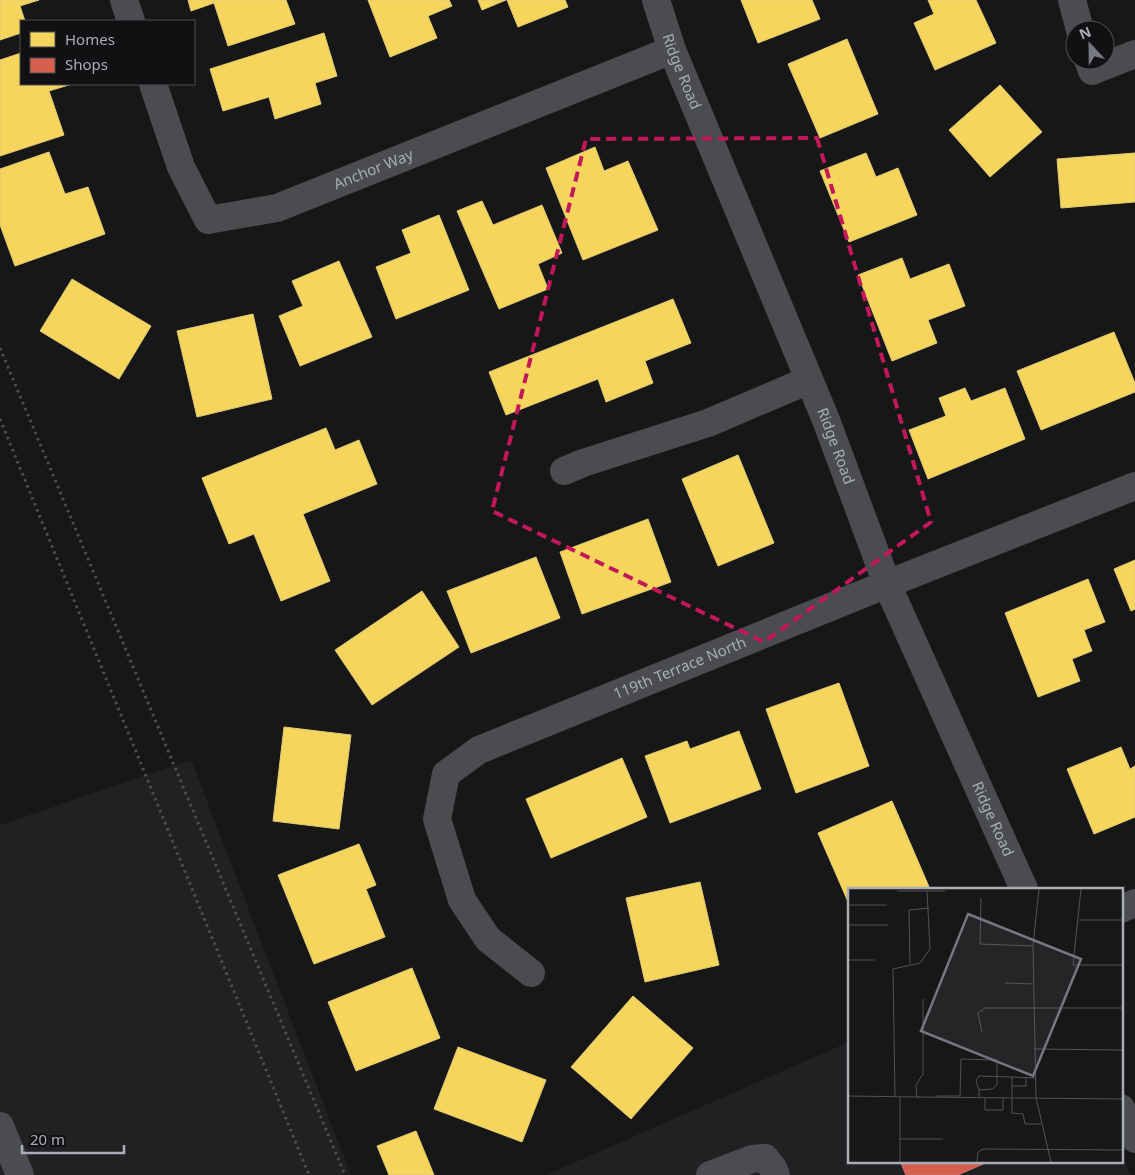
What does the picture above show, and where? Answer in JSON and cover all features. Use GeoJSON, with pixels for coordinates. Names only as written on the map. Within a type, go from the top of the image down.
{"type":"FeatureCollection","features":[{"type":"Feature","properties":{"kind":"street"},"geometry":{"type":"LineString","coordinates":[[124,0],[132,20]]}},
{"type":"Feature","properties":{"kind":"street","name":"Ridge Road"},"geometry":{"type":"LineString","coordinates":[[656,0],[672,50],[826,420],[887,584],[1024,888]]}},
{"type":"Feature","properties":{"kind":"street"},"geometry":{"type":"LineString","coordinates":[[1072,0],[1077,20]]}},
{"type":"Feature","properties":{"kind":"street","name":"Anchor Way"},"geometry":{"type":"LineString","coordinates":[[153,85],[182,167],[208,220],[277,208],[672,50]]}},
{"type":"Feature","properties":{"kind":"street"},"geometry":{"type":"LineString","coordinates":[[1115,59],[1135,54]]}},
{"type":"Feature","properties":{"kind":"street"},"geometry":{"type":"LineString","coordinates":[[564,471],[583,463],[708,423],[809,380]]}},
{"type":"Feature","properties":{"kind":"street","name":"119th Terrace North"},"geometry":{"type":"LineString","coordinates":[[531,973],[488,939],[462,900],[437,819],[446,774],[479,750],[887,584],[1135,486]]}},
{"type":"Feature","properties":{"kind":"street"},"geometry":{"type":"LineString","coordinates":[[1122,909],[1135,903]]}},
{"type":"Feature","properties":{"kind":"street"},"geometry":{"type":"LineString","coordinates":[[1122,1110],[1135,1139]]}},
{"type":"Feature","properties":{"kind":"street"},"geometry":{"type":"LineString","coordinates":[[0,1126],[20,1175]]}},
{"type":"Feature","properties":{"kind":"street"},"geometry":{"type":"LineString","coordinates":[[710,1175],[752,1159],[765,1158],[776,1175]]}},
{"type":"Feature","properties":{"kind":"path"},"geometry":{"type":"LineString","coordinates":[[0,348],[345,1175]]}},
{"type":"Feature","properties":{"kind":"path"},"geometry":{"type":"LineString","coordinates":[[0,420],[309,1175]]}},
{"type":"Feature","properties":{"kind":"highlighted area"},"geometry":{"type":"Polygon","coordinates":[[[817,138],[931,522],[764,642],[492,511],[586,139],[817,138]]]}},
{"type":"Feature","properties":{"kind":"shaded area"},"geometry":{"type":"Polygon","coordinates":[[[191,760],[351,1175],[0,1175],[0,825],[191,760]]]}},
{"type":"Feature","properties":{"kind":"shaded area"},"geometry":{"type":"Polygon","coordinates":[[[848,1042],[848,1162],[1122,1162],[1122,1155],[1131,1175],[546,1175],[848,1042]]]}},
{"type":"Feature","properties":{"kind":"building: Homes"},"geometry":{"type":"Polygon","coordinates":[[[0,0],[39,0],[20,6],[25,20],[20,20],[20,33],[0,40],[0,0]]]}},
{"type":"Feature","properties":{"kind":"building: Homes"},"geometry":{"type":"Polygon","coordinates":[[[188,0],[286,0],[295,24],[228,46],[214,3],[191,11],[188,0]]]}},
{"type":"Feature","properties":{"kind":"building: Homes"},"geometry":{"type":"Polygon","coordinates":[[[368,0],[449,0],[452,6],[428,16],[437,38],[390,57],[368,0]]]}},
{"type":"Feature","properties":{"kind":"building: Homes"},"geometry":{"type":"Polygon","coordinates":[[[478,0],[506,0],[482,10],[478,0]]]}},
{"type":"Feature","properties":{"kind":"building: Homes"},"geometry":{"type":"Polygon","coordinates":[[[507,0],[565,0],[568,7],[518,27],[507,0]]]}},
{"type":"Feature","properties":{"kind":"building: Homes"},"geometry":{"type":"Polygon","coordinates":[[[741,0],[812,0],[820,19],[758,43],[741,0]]]}},
{"type":"Feature","properties":{"kind":"building: Homes"},"geometry":{"type":"Polygon","coordinates":[[[928,0],[976,0],[996,43],[935,70],[914,23],[934,14],[928,0]]]}},
{"type":"Feature","properties":{"kind":"building: Homes"},"geometry":{"type":"Polygon","coordinates":[[[324,33],[337,76],[315,83],[321,104],[275,119],[269,97],[223,111],[210,69],[324,33]]]}},
{"type":"Feature","properties":{"kind":"building: Homes"},"geometry":{"type":"Polygon","coordinates":[[[847,39],[878,114],[820,138],[788,64],[847,39]]]}},
{"type":"Feature","properties":{"kind":"building: Homes"},"geometry":{"type":"Polygon","coordinates":[[[20,53],[20,85],[69,85],[49,91],[64,135],[0,156],[0,60],[20,53]]]}},
{"type":"Feature","properties":{"kind":"building: Homes"},"geometry":{"type":"Polygon","coordinates":[[[1000,85],[1042,132],[990,177],[949,130],[1000,85]]]}},
{"type":"Feature","properties":{"kind":"building: Homes"},"geometry":{"type":"Polygon","coordinates":[[[595,147],[604,171],[628,161],[658,230],[583,260],[546,168],[595,147]]]}},
{"type":"Feature","properties":{"kind":"building: Homes"},"geometry":{"type":"Polygon","coordinates":[[[49,152],[65,194],[88,187],[105,234],[15,266],[0,225],[0,169],[49,152]]]}},
{"type":"Feature","properties":{"kind":"building: Homes"},"geometry":{"type":"Polygon","coordinates":[[[866,153],[876,177],[898,168],[917,215],[849,242],[820,171],[866,153]]]}},
{"type":"Feature","properties":{"kind":"building: Homes"},"geometry":{"type":"Polygon","coordinates":[[[1135,153],[1135,202],[1061,208],[1057,159],[1135,153]]]}},
{"type":"Feature","properties":{"kind":"building: Homes"},"geometry":{"type":"Polygon","coordinates":[[[482,201],[493,225],[542,205],[562,253],[538,264],[548,289],[499,309],[457,211],[482,201]]]}},
{"type":"Feature","properties":{"kind":"building: Homes"},"geometry":{"type":"Polygon","coordinates":[[[439,215],[469,290],[396,319],[376,267],[411,253],[402,230],[439,215]]]}},
{"type":"Feature","properties":{"kind":"building: Homes"},"geometry":{"type":"Polygon","coordinates":[[[902,258],[910,279],[949,264],[965,306],[928,320],[937,343],[892,361],[858,275],[902,258]]]}},
{"type":"Feature","properties":{"kind":"building: Homes"},"geometry":{"type":"Polygon","coordinates":[[[339,261],[372,337],[300,366],[279,316],[303,306],[292,281],[339,261]]]}},
{"type":"Feature","properties":{"kind":"building: Homes"},"geometry":{"type":"Polygon","coordinates":[[[72,279],[151,326],[119,379],[40,331],[72,279]]]}},
{"type":"Feature","properties":{"kind":"building: Homes"},"geometry":{"type":"Polygon","coordinates":[[[673,299],[691,343],[645,361],[653,383],[606,402],[598,379],[506,415],[489,372],[673,299]]]}},
{"type":"Feature","properties":{"kind":"building: Homes"},"geometry":{"type":"Polygon","coordinates":[[[253,314],[272,399],[197,417],[177,331],[253,314]]]}},
{"type":"Feature","properties":{"kind":"building: Homes"},"geometry":{"type":"Polygon","coordinates":[[[1114,332],[1135,383],[1135,392],[1041,430],[1017,371],[1114,332]]]}},
{"type":"Feature","properties":{"kind":"building: Homes"},"geometry":{"type":"Polygon","coordinates":[[[965,388],[971,401],[1005,388],[1025,439],[928,479],[909,430],[946,416],[939,398],[965,388]]]}},
{"type":"Feature","properties":{"kind":"building: Homes"},"geometry":{"type":"Polygon","coordinates":[[[326,428],[335,450],[359,440],[377,484],[303,514],[330,581],[281,601],[254,534],[229,544],[202,478],[326,428]]]}},
{"type":"Feature","properties":{"kind":"building: Homes"},"geometry":{"type":"Polygon","coordinates":[[[738,455],[774,543],[718,566],[682,479],[738,455]]]}},
{"type":"Feature","properties":{"kind":"building: Homes"},"geometry":{"type":"Polygon","coordinates":[[[648,519],[671,582],[582,614],[560,552],[648,519]]]}},
{"type":"Feature","properties":{"kind":"building: Homes"},"geometry":{"type":"Polygon","coordinates":[[[536,557],[560,618],[471,653],[447,591],[536,557]]]}},
{"type":"Feature","properties":{"kind":"building: Homes"},"geometry":{"type":"Polygon","coordinates":[[[1135,560],[1135,609],[1131,611],[1114,569],[1135,560]]]}},
{"type":"Feature","properties":{"kind":"building: Homes"},"geometry":{"type":"Polygon","coordinates":[[[1088,579],[1105,622],[1084,630],[1092,651],[1072,659],[1080,681],[1038,697],[1005,613],[1088,579]]]}},
{"type":"Feature","properties":{"kind":"building: Homes"},"geometry":{"type":"Polygon","coordinates":[[[422,591],[459,647],[372,705],[335,650],[422,591]]]}},
{"type":"Feature","properties":{"kind":"building: Homes"},"geometry":{"type":"Polygon","coordinates":[[[839,683],[869,766],[796,793],[766,709],[839,683]]]}},
{"type":"Feature","properties":{"kind":"building: Homes"},"geometry":{"type":"Polygon","coordinates":[[[284,727],[351,735],[339,829],[273,821],[284,727]]]}},
{"type":"Feature","properties":{"kind":"building: Homes"},"geometry":{"type":"Polygon","coordinates":[[[739,731],[761,789],[670,823],[645,756],[687,741],[690,749],[739,731]]]}},
{"type":"Feature","properties":{"kind":"building: Homes"},"geometry":{"type":"Polygon","coordinates":[[[1121,747],[1130,769],[1135,766],[1135,817],[1094,834],[1067,769],[1121,747]]]}},
{"type":"Feature","properties":{"kind":"building: Homes"},"geometry":{"type":"Polygon","coordinates":[[[622,758],[647,817],[551,858],[526,799],[622,758]]]}},
{"type":"Feature","properties":{"kind":"building: Homes"},"geometry":{"type":"Polygon","coordinates":[[[892,801],[930,888],[848,888],[848,902],[818,833],[892,801]]]}},
{"type":"Feature","properties":{"kind":"building: Homes"},"geometry":{"type":"Polygon","coordinates":[[[359,844],[376,885],[366,889],[385,937],[314,964],[278,875],[359,844]]]}},
{"type":"Feature","properties":{"kind":"building: Homes"},"geometry":{"type":"Polygon","coordinates":[[[700,882],[719,965],[645,982],[626,898],[700,882]]]}},
{"type":"Feature","properties":{"kind":"building: Homes"},"geometry":{"type":"Polygon","coordinates":[[[412,968],[440,1038],[356,1071],[328,1002],[412,968]]]}},
{"type":"Feature","properties":{"kind":"building: Homes"},"geometry":{"type":"Polygon","coordinates":[[[633,996],[693,1048],[631,1119],[571,1067],[633,996]]]}},
{"type":"Feature","properties":{"kind":"building: Homes"},"geometry":{"type":"Polygon","coordinates":[[[458,1047],[546,1080],[522,1142],[434,1109],[458,1047]]]}},
{"type":"Feature","properties":{"kind":"building: Homes"},"geometry":{"type":"Polygon","coordinates":[[[416,1131],[434,1175],[389,1175],[377,1146],[416,1131]]]}},
{"type":"Feature","properties":{"kind":"building: Shops"},"geometry":{"type":"Polygon","coordinates":[[[900,1162],[988,1162],[958,1175],[906,1175],[900,1162]]]}}]}
